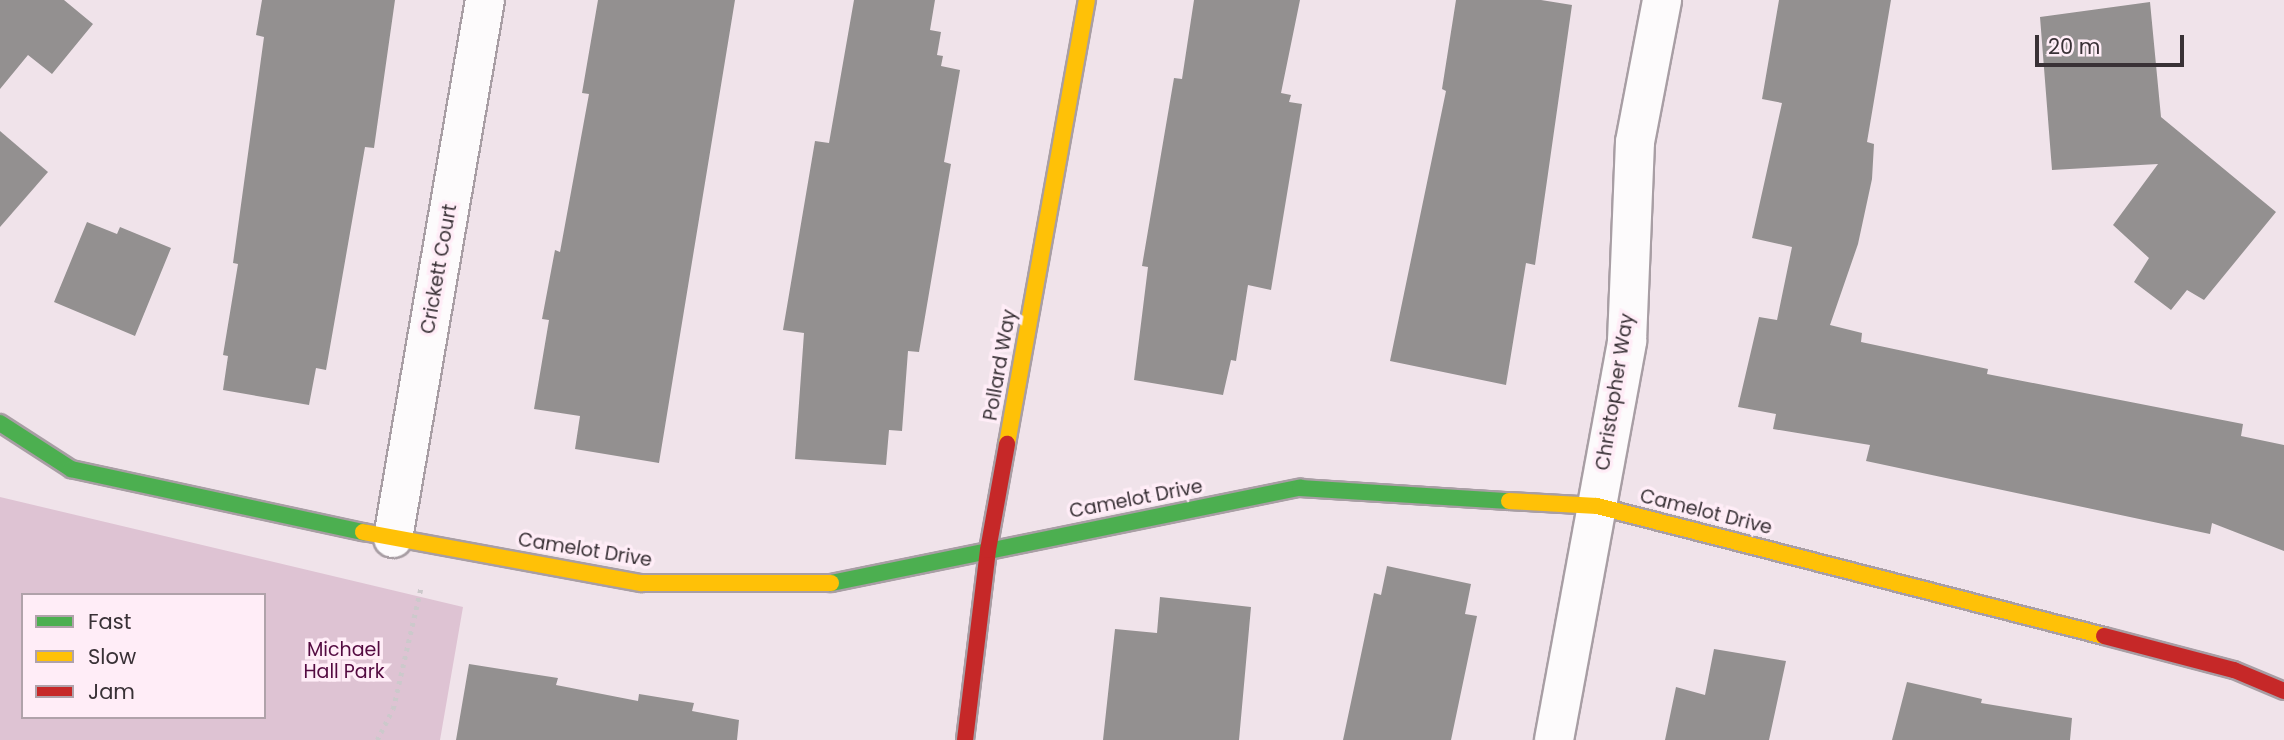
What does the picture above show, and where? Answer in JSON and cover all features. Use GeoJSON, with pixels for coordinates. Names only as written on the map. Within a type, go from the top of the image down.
{"type":"FeatureCollection","features":[{"type":"Feature","properties":{"kind":"street","name":"Crickett Court"},"geometry":{"type":"LineString","coordinates":[[393,538],[485,0]]}},
{"type":"Feature","properties":{"kind":"street","name":"Pollard Way"},"geometry":{"type":"LineString","coordinates":[[965,740],[988,550],[1087,0]]}},
{"type":"Feature","properties":{"kind":"street","name":"Christopher Way"},"geometry":{"type":"LineString","coordinates":[[1554,740],[1627,341],[1635,142],[1662,0]]}},
{"type":"Feature","properties":{"kind":"street","name":"Camelot Drive"},"geometry":{"type":"LineString","coordinates":[[0,423],[71,469],[393,538],[642,583],[818,586],[1300,488],[1597,506],[2234,670],[2284,691]]}},
{"type":"Feature","properties":{"kind":"path"},"geometry":{"type":"LineString","coordinates":[[377,740],[393,709],[423,579]]}},
{"type":"Feature","properties":{"kind":"green space","name":"Michael Hall Park"},"geometry":{"type":"Polygon","coordinates":[[[0,497],[463,607],[440,740],[0,740],[0,497]]]}},
{"type":"Feature","properties":{"kind":"building"},"geometry":{"type":"Polygon","coordinates":[[[0,0],[64,0],[93,24],[52,74],[28,55],[0,89],[0,0]]]}},
{"type":"Feature","properties":{"kind":"building"},"geometry":{"type":"Polygon","coordinates":[[[262,0],[395,0],[374,148],[365,147],[326,370],[316,368],[309,405],[223,390],[228,356],[223,355],[238,264],[233,263],[264,37],[256,35],[262,0]]]}},
{"type":"Feature","properties":{"kind":"building"},"geometry":{"type":"Polygon","coordinates":[[[598,0],[735,0],[659,463],[575,449],[580,416],[534,409],[549,320],[542,319],[555,250],[560,252],[589,94],[582,93],[598,0]]]}},
{"type":"Feature","properties":{"kind":"building"},"geometry":{"type":"Polygon","coordinates":[[[854,0],[935,0],[930,30],[941,32],[937,55],[943,56],[941,66],[960,70],[944,162],[951,164],[919,352],[908,351],[902,431],[889,430],[886,465],[795,459],[804,333],[783,330],[815,141],[829,143],[854,0]]]}},
{"type":"Feature","properties":{"kind":"building"},"geometry":{"type":"Polygon","coordinates":[[[1194,0],[1300,0],[1281,93],[1291,95],[1289,102],[1302,104],[1271,290],[1248,285],[1236,361],[1231,360],[1223,395],[1134,380],[1148,267],[1142,266],[1174,78],[1182,79],[1194,0]]]}},
{"type":"Feature","properties":{"kind":"building"},"geometry":{"type":"Polygon","coordinates":[[[1456,0],[1541,0],[1572,5],[1535,265],[1526,263],[1506,385],[1390,361],[1446,91],[1442,89],[1456,0]]]}},
{"type":"Feature","properties":{"kind":"building"},"geometry":{"type":"Polygon","coordinates":[[[1779,0],[1891,0],[1867,142],[1874,144],[1872,179],[1858,244],[1830,325],[1862,333],[1861,342],[1988,369],[1987,374],[2243,424],[2241,436],[2284,445],[2284,551],[2212,523],[2210,534],[1866,461],[1870,445],[1773,429],[1776,414],[1738,407],[1759,317],[1777,320],[1792,247],[1752,238],[1782,103],[1762,99],[1779,0]]]}},
{"type":"Feature","properties":{"kind":"building"},"geometry":{"type":"Polygon","coordinates":[[[2150,2],[2161,117],[2276,212],[2204,300],[2187,290],[2171,310],[2134,282],[2149,258],[2113,225],[2158,164],[2052,170],[2040,17],[2150,2]]]}},
{"type":"Feature","properties":{"kind":"building"},"geometry":{"type":"Polygon","coordinates":[[[0,131],[48,172],[0,227],[0,131]]]}},
{"type":"Feature","properties":{"kind":"building"},"geometry":{"type":"Polygon","coordinates":[[[87,222],[117,234],[120,227],[171,248],[135,336],[54,302],[87,222]]]}},
{"type":"Feature","properties":{"kind":"building"},"geometry":{"type":"Polygon","coordinates":[[[1387,566],[1471,584],[1465,614],[1477,616],[1451,740],[1343,740],[1374,593],[1381,595],[1387,566]]]}},
{"type":"Feature","properties":{"kind":"building"},"geometry":{"type":"Polygon","coordinates":[[[1160,597],[1251,607],[1239,740],[1103,740],[1115,629],[1157,633],[1160,597]]]}},
{"type":"Feature","properties":{"kind":"building"},"geometry":{"type":"Polygon","coordinates":[[[1714,649],[1786,661],[1769,740],[1665,740],[1676,687],[1705,695],[1714,649]]]}},
{"type":"Feature","properties":{"kind":"building"},"geometry":{"type":"Polygon","coordinates":[[[469,664],[558,678],[556,685],[638,701],[639,694],[694,703],[692,711],[739,720],[737,740],[456,740],[469,664]]]}},
{"type":"Feature","properties":{"kind":"building"},"geometry":{"type":"Polygon","coordinates":[[[1907,682],[1982,699],[1981,703],[2072,718],[2070,740],[1892,740],[1907,682]]]}},
{"type":"Feature","properties":{"kind":"traffic: fast"},"geometry":{"type":"LineString","coordinates":[[0,423],[71,469],[363,532]]}},
{"type":"Feature","properties":{"kind":"traffic: fast"},"geometry":{"type":"LineString","coordinates":[[831,583],[1300,488],[1509,501]]}},
{"type":"Feature","properties":{"kind":"traffic: slow"},"geometry":{"type":"LineString","coordinates":[[1007,444],[1087,0]]}},
{"type":"Feature","properties":{"kind":"traffic: slow"},"geometry":{"type":"LineString","coordinates":[[1509,501],[1597,506],[2104,636]]}},
{"type":"Feature","properties":{"kind":"traffic: slow"},"geometry":{"type":"LineString","coordinates":[[363,532],[642,583],[831,583]]}},
{"type":"Feature","properties":{"kind":"traffic: jam"},"geometry":{"type":"LineString","coordinates":[[965,740],[988,550],[1007,444]]}},
{"type":"Feature","properties":{"kind":"traffic: jam"},"geometry":{"type":"LineString","coordinates":[[2104,636],[2234,670],[2284,691]]}}]}
